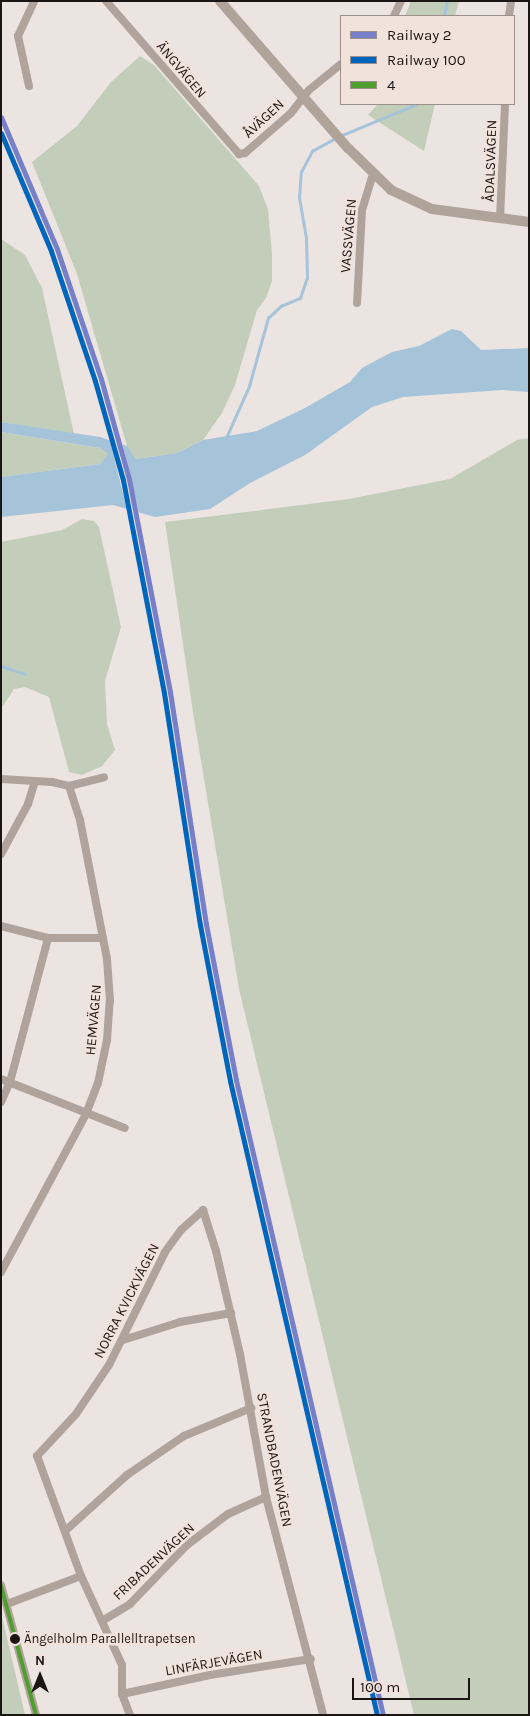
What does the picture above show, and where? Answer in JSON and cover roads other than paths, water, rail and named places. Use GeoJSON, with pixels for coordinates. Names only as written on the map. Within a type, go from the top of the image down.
{"type":"FeatureCollection","features":[{"type":"Feature","properties":{"kind":"street"},"geometry":{"type":"LineString","coordinates":[[29,86],[18,36],[34,1]]}},
{"type":"Feature","properties":{"kind":"street","name":"ÄNGVÄGEN"},"geometry":{"type":"LineString","coordinates":[[106,1],[238,154]]}},
{"type":"Feature","properties":{"kind":"street"},"geometry":{"type":"LineString","coordinates":[[220,1],[348,148],[372,174],[391,190],[421,205],[500,219],[529,222]]}},
{"type":"Feature","properties":{"kind":"street"},"geometry":{"type":"LineString","coordinates":[[394,15],[401,1]]}},
{"type":"Feature","properties":{"kind":"street"},"geometry":{"type":"LineString","coordinates":[[510,15],[511,1]]}},
{"type":"Feature","properties":{"kind":"street","name":"ÅVÄGEN"},"geometry":{"type":"LineString","coordinates":[[238,154],[245,153],[291,113],[302,96],[340,65]]}},
{"type":"Feature","properties":{"kind":"street","name":"ÅDALSVÄGEN"},"geometry":{"type":"LineString","coordinates":[[500,219],[505,105]]}},
{"type":"Feature","properties":{"kind":"street","name":"VASSVÄGEN"},"geometry":{"type":"LineString","coordinates":[[357,303],[362,210],[372,174]]}},
{"type":"Feature","properties":{"kind":"street"},"geometry":{"type":"LineString","coordinates":[[1,779],[69,786],[104,776]]}},
{"type":"Feature","properties":{"kind":"street"},"geometry":{"type":"LineString","coordinates":[[1,854],[28,804],[35,781]]}},
{"type":"Feature","properties":{"kind":"street","name":"HEMVÄGEN"},"geometry":{"type":"LineString","coordinates":[[1,1272],[86,1114],[98,1083],[107,1040],[110,978],[104,938],[80,820],[69,786]]}},
{"type":"Feature","properties":{"kind":"street"},"geometry":{"type":"LineString","coordinates":[[1,926],[48,938],[104,938]]}},
{"type":"Feature","properties":{"kind":"street"},"geometry":{"type":"LineString","coordinates":[[1,1102],[10,1082],[48,938]]}},
{"type":"Feature","properties":{"kind":"street"},"geometry":{"type":"LineString","coordinates":[[1,1079],[125,1128]]}},
{"type":"Feature","properties":{"kind":"street","name":"STRANDBADENVÄGEN"},"geometry":{"type":"LineString","coordinates":[[203,1210],[231,1313],[251,1408],[266,1497],[311,1659],[323,1715]]}},
{"type":"Feature","properties":{"kind":"street","name":"NORRA KVICKVÄGEN"},"geometry":{"type":"LineString","coordinates":[[81,1576],[37,1456],[76,1414],[123,1340],[140,1296],[165,1252],[181,1230],[203,1210]]}},
{"type":"Feature","properties":{"kind":"street"},"geometry":{"type":"LineString","coordinates":[[123,1340],[180,1322],[231,1313]]}},
{"type":"Feature","properties":{"kind":"street"},"geometry":{"type":"LineString","coordinates":[[65,1531],[127,1475],[184,1436],[251,1408]]}},
{"type":"Feature","properties":{"kind":"street","name":"FRIBADENVÄGEN"},"geometry":{"type":"LineString","coordinates":[[81,1576],[102,1621],[130,1604],[187,1545],[214,1524],[228,1514],[266,1497]]}},
{"type":"Feature","properties":{"kind":"street"},"geometry":{"type":"LineString","coordinates":[[7,1604],[81,1576]]}},
{"type":"Feature","properties":{"kind":"street"},"geometry":{"type":"LineString","coordinates":[[1,1585],[36,1715]]}},
{"type":"Feature","properties":{"kind":"street"},"geometry":{"type":"LineString","coordinates":[[102,1621],[122,1665],[122,1694],[130,1715]]}},
{"type":"Feature","properties":{"kind":"street","name":"LINFÄRJEVÄGEN"},"geometry":{"type":"LineString","coordinates":[[122,1694],[210,1674],[311,1659]]}},
{"type":"Feature","properties":{"kind":"water"},"geometry":{"type":"Polygon","coordinates":[[[452,329],[461,331],[481,350],[529,348],[529,392],[503,390],[403,397],[372,407],[305,455],[250,483],[210,509],[155,517],[113,505],[1,517],[1,477],[100,464],[108,454],[100,448],[1,432],[1,422],[100,437],[127,446],[136,459],[177,453],[203,440],[257,431],[305,408],[350,382],[362,368],[392,352],[419,346],[452,329]]]}},
{"type":"Feature","properties":{"kind":"waterway"},"geometry":{"type":"LineString","coordinates":[[444,15],[447,1]]}},
{"type":"Feature","properties":{"kind":"waterway"},"geometry":{"type":"LineString","coordinates":[[340,136],[415,105]]}},
{"type":"Feature","properties":{"kind":"waterway"},"geometry":{"type":"LineString","coordinates":[[226,438],[249,386],[268,318],[281,306],[300,298],[307,278],[306,238],[299,198],[301,172],[312,151],[335,138]]}},
{"type":"Feature","properties":{"kind":"waterway"},"geometry":{"type":"LineString","coordinates":[[1,666],[25,674]]}},
{"type":"Feature","properties":{"kind":"rail line","name":"2"},"geometry":{"type":"LineString","coordinates":[[1,117],[57,249],[101,379],[129,479],[170,692],[206,924],[236,1080],[383,1715]]}},
{"type":"Feature","properties":{"kind":"rail line","name":"100"},"geometry":{"type":"LineString","coordinates":[[1,133],[51,251],[95,381],[123,480],[164,693],[200,925],[230,1081],[377,1715]]}},
{"type":"Feature","properties":{"kind":"place","name":"Ängelholm Parallelltrapetsen"},"geometry":{"type":"Point","coordinates":[15,1639]}}]}
